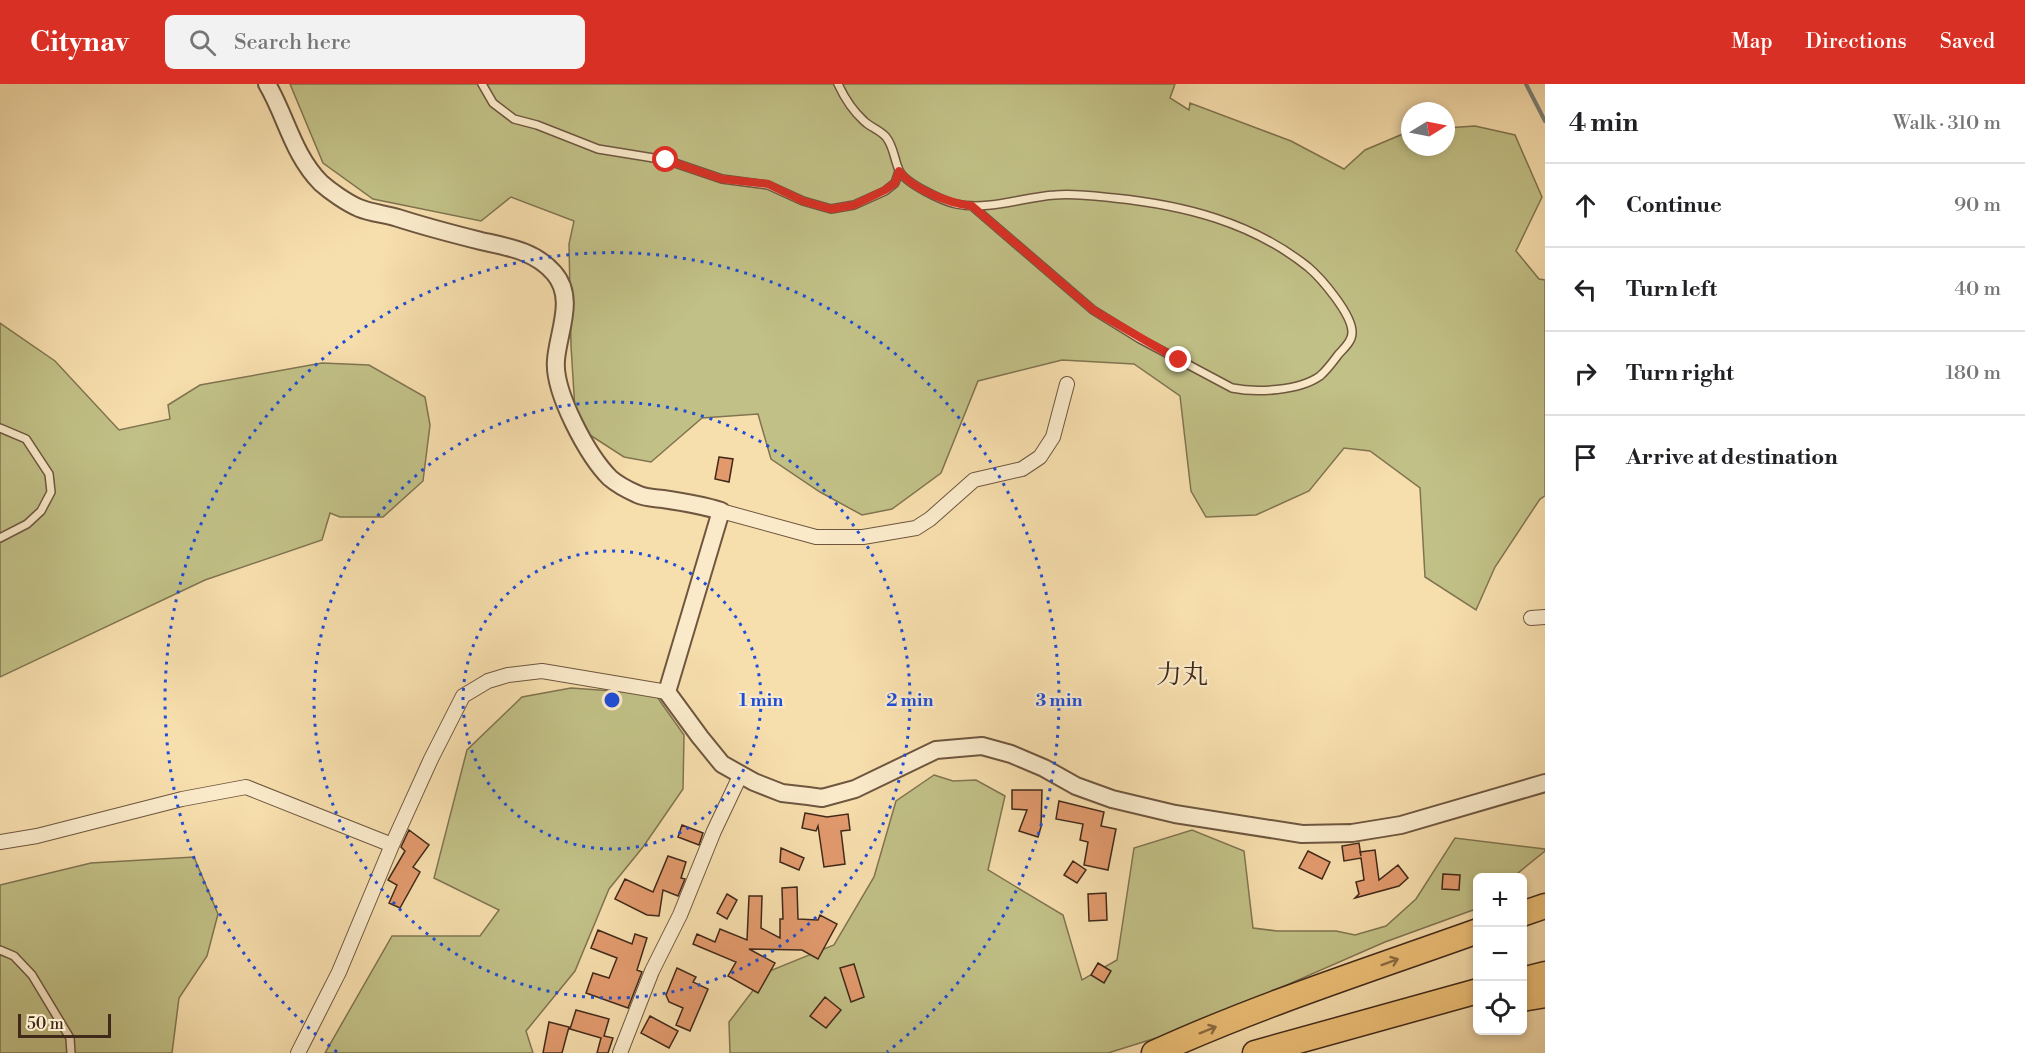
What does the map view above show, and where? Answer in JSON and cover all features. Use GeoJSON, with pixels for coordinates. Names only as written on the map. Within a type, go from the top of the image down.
{"type":"FeatureCollection","features":[{"type":"Feature","properties":{"kind":"highway"},"geometry":{"type":"LineString","coordinates":[[1527,912],[1545,906]]}},
{"type":"Feature","properties":{"kind":"highway"},"geometry":{"type":"LineString","coordinates":[[1154,1053],[1284,999],[1473,933]]}},
{"type":"Feature","properties":{"kind":"highway"},"geometry":{"type":"LineString","coordinates":[[1527,979],[1545,974]]}},
{"type":"Feature","properties":{"kind":"highway"},"geometry":{"type":"LineString","coordinates":[[1255,1053],[1473,992]]}},
{"type":"Feature","properties":{"kind":"highway"},"geometry":{"type":"LineString","coordinates":[[1527,998],[1545,995]]}},
{"type":"Feature","properties":{"kind":"highway"},"geometry":{"type":"LineString","coordinates":[[1265,1053],[1346,1038],[1473,1007]]}},
{"type":"Feature","properties":{"kind":"street"},"geometry":{"type":"LineString","coordinates":[[267,84],[305,162],[322,184],[348,201],[358,207],[430,228],[525,251],[546,265],[561,282],[565,305],[565,317],[555,362],[560,386],[584,443],[598,464],[612,480],[639,496],[704,506],[816,537],[863,537],[916,528],[930,519],[974,480],[1022,469],[1040,457],[1053,437],[1067,384]]}},
{"type":"Feature","properties":{"kind":"street"},"geometry":{"type":"LineString","coordinates":[[667,692],[721,511]]}},
{"type":"Feature","properties":{"kind":"street"},"geometry":{"type":"LineString","coordinates":[[298,1053],[339,972],[392,845],[463,696],[488,681],[508,675],[542,671],[573,674],[667,692],[722,764],[754,782],[782,793],[822,798],[855,789],[936,750],[982,746],[1011,754],[1044,768],[1076,786],[1112,798],[1175,814],[1302,834],[1352,833],[1401,825],[1545,783]]}},
{"type":"Feature","properties":{"kind":"street"},"geometry":{"type":"LineString","coordinates":[[620,1053],[652,971],[680,915],[714,831],[741,774]]}},
{"type":"Feature","properties":{"kind":"street"},"geometry":{"type":"LineString","coordinates":[[0,842],[37,836],[182,799],[246,787],[392,845]]}},
{"type":"Feature","properties":{"kind":"lane"},"geometry":{"type":"LineString","coordinates":[[482,84],[493,103],[514,119],[537,125],[598,149],[666,160],[722,179],[768,184],[803,201],[831,209],[854,205],[885,190],[895,183],[899,171]]}},
{"type":"Feature","properties":{"kind":"lane"},"geometry":{"type":"LineString","coordinates":[[838,84],[845,98],[863,121],[885,136],[892,147],[899,171],[906,181],[954,204],[972,206],[1046,195],[1080,195],[1144,201],[1179,207],[1214,217],[1272,243],[1310,268],[1325,284],[1350,321],[1351,339],[1319,377],[1273,390],[1232,388],[1140,339],[1093,310],[972,206]]}},
{"type":"Feature","properties":{"kind":"lane"},"geometry":{"type":"LineString","coordinates":[[0,428],[26,440],[49,474],[51,492],[41,511],[27,524],[0,538]]}},
{"type":"Feature","properties":{"kind":"lane"},"geometry":{"type":"LineString","coordinates":[[0,950],[14,956],[32,975],[70,1038],[71,1053]]}},
{"type":"Feature","properties":{"kind":"shaded area"},"geometry":{"type":"Polygon","coordinates":[[[290,84],[1175,84],[1170,98],[1189,110],[1190,103],[1291,141],[1344,169],[1365,150],[1401,135],[1401,156],[1455,156],[1455,127],[1475,126],[1515,135],[1542,197],[1516,251],[1539,279],[1545,280],[1545,496],[1540,499],[1495,567],[1476,610],[1425,577],[1420,488],[1370,451],[1344,448],[1309,491],[1256,515],[1206,517],[1191,491],[1180,396],[1134,364],[1062,360],[978,381],[941,473],[892,509],[862,515],[820,492],[771,459],[758,414],[702,418],[651,462],[624,457],[576,426],[571,346],[569,244],[574,221],[511,197],[481,221],[373,199],[323,163],[290,84]]]}},
{"type":"Feature","properties":{"kind":"shaded area"},"geometry":{"type":"Polygon","coordinates":[[[0,323],[55,361],[119,430],[170,419],[168,405],[200,385],[322,363],[369,365],[425,397],[430,425],[423,481],[383,517],[340,517],[330,513],[322,540],[205,580],[0,677],[0,323]]]}},
{"type":"Feature","properties":{"kind":"shaded area"},"geometry":{"type":"Polygon","coordinates":[[[571,688],[655,694],[684,735],[683,789],[643,847],[609,889],[575,971],[526,1031],[533,1053],[325,1053],[392,936],[480,936],[499,910],[434,878],[467,750],[522,697],[571,688]]]}},
{"type":"Feature","properties":{"kind":"shaded area"},"geometry":{"type":"Polygon","coordinates":[[[934,775],[953,781],[976,780],[1005,796],[988,870],[1063,915],[1082,980],[1117,960],[1134,848],[1192,830],[1244,851],[1253,928],[1277,931],[1336,931],[1355,935],[1386,926],[1416,899],[1455,838],[1545,849],[1545,851],[1518,873],[1473,873],[1473,910],[1385,942],[1188,1028],[1108,1053],[730,1053],[729,1022],[767,972],[834,945],[874,877],[896,801],[934,775]]]}},
{"type":"Feature","properties":{"kind":"shaded area"},"geometry":{"type":"Polygon","coordinates":[[[194,857],[218,914],[207,956],[179,998],[172,1053],[0,1053],[0,885],[91,863],[194,857]]]}},
{"type":"Feature","properties":{"kind":"building"},"geometry":{"type":"Polygon","coordinates":[[[719,457],[733,459],[729,482],[715,479],[719,457]]]}},
{"type":"Feature","properties":{"kind":"building"},"geometry":{"type":"Polygon","coordinates":[[[1012,790],[1042,790],[1041,827],[1038,837],[1019,831],[1027,810],[1012,809],[1012,790]]]}},
{"type":"Feature","properties":{"kind":"building"},"geometry":{"type":"Polygon","coordinates":[[[1059,801],[1104,812],[1101,826],[1116,829],[1108,870],[1084,865],[1088,842],[1080,840],[1083,824],[1056,819],[1059,801]]]}},
{"type":"Feature","properties":{"kind":"building"},"geometry":{"type":"Polygon","coordinates":[[[805,813],[827,817],[848,814],[850,830],[841,831],[845,864],[824,867],[818,826],[816,831],[802,828],[805,813]]]}},
{"type":"Feature","properties":{"kind":"building"},"geometry":{"type":"Polygon","coordinates":[[[682,825],[703,833],[699,845],[678,837],[682,825]]]}},
{"type":"Feature","properties":{"kind":"building"},"geometry":{"type":"Polygon","coordinates":[[[409,830],[429,845],[413,867],[420,872],[400,908],[389,903],[397,885],[388,880],[405,851],[401,847],[409,830]]]}},
{"type":"Feature","properties":{"kind":"building"},"geometry":{"type":"Polygon","coordinates":[[[1359,843],[1360,852],[1375,850],[1379,880],[1398,865],[1408,878],[1399,886],[1355,898],[1359,894],[1356,882],[1364,880],[1361,858],[1344,861],[1342,846],[1359,843]]]}},
{"type":"Feature","properties":{"kind":"building"},"geometry":{"type":"Polygon","coordinates":[[[781,848],[804,858],[799,870],[780,862],[781,848]]]}},
{"type":"Feature","properties":{"kind":"building"},"geometry":{"type":"Polygon","coordinates":[[[1308,851],[1330,862],[1322,879],[1299,868],[1308,851]]]}},
{"type":"Feature","properties":{"kind":"building"},"geometry":{"type":"Polygon","coordinates":[[[668,856],[686,862],[681,878],[685,879],[678,896],[663,890],[659,916],[647,915],[615,899],[625,879],[653,892],[668,856]]]}},
{"type":"Feature","properties":{"kind":"building"},"geometry":{"type":"Polygon","coordinates":[[[1073,861],[1086,870],[1077,883],[1064,875],[1073,861]]]}},
{"type":"Feature","properties":{"kind":"building"},"geometry":{"type":"Polygon","coordinates":[[[1443,874],[1460,875],[1459,890],[1442,889],[1443,874]]]}},
{"type":"Feature","properties":{"kind":"building"},"geometry":{"type":"Polygon","coordinates":[[[797,887],[798,919],[818,920],[820,915],[837,924],[818,959],[802,950],[749,949],[775,963],[758,993],[728,976],[736,962],[693,944],[697,934],[715,942],[720,929],[747,940],[749,896],[762,896],[761,928],[780,938],[780,919],[783,919],[782,888],[797,887]]]}},
{"type":"Feature","properties":{"kind":"building"},"geometry":{"type":"Polygon","coordinates":[[[1106,893],[1107,920],[1089,921],[1088,894],[1106,893]]]}},
{"type":"Feature","properties":{"kind":"building"},"geometry":{"type":"Polygon","coordinates":[[[727,894],[737,900],[727,919],[717,913],[727,894]]]}},
{"type":"Feature","properties":{"kind":"building"},"geometry":{"type":"Polygon","coordinates":[[[598,930],[632,944],[635,934],[647,938],[637,970],[642,972],[628,1008],[586,993],[593,973],[609,978],[617,958],[591,948],[598,930]]]}},
{"type":"Feature","properties":{"kind":"building"},"geometry":{"type":"Polygon","coordinates":[[[1098,963],[1111,971],[1104,983],[1091,975],[1098,963]]]}},
{"type":"Feature","properties":{"kind":"building"},"geometry":{"type":"Polygon","coordinates":[[[854,964],[864,997],[851,1002],[840,968],[854,964]]]}},
{"type":"Feature","properties":{"kind":"building"},"geometry":{"type":"Polygon","coordinates":[[[677,968],[696,977],[693,982],[708,989],[690,1031],[676,1025],[683,1008],[669,1002],[666,995],[677,968]]]}},
{"type":"Feature","properties":{"kind":"building"},"geometry":{"type":"Polygon","coordinates":[[[825,997],[841,1010],[826,1028],[810,1016],[825,997]]]}},
{"type":"Feature","properties":{"kind":"building"},"geometry":{"type":"Polygon","coordinates":[[[576,1010],[609,1019],[604,1036],[613,1038],[608,1053],[597,1053],[601,1038],[570,1029],[576,1010]]]}},
{"type":"Feature","properties":{"kind":"building"},"geometry":{"type":"Polygon","coordinates":[[[650,1016],[678,1031],[669,1048],[641,1033],[650,1016]]]}},
{"type":"Feature","properties":{"kind":"building"},"geometry":{"type":"Polygon","coordinates":[[[549,1022],[569,1027],[562,1053],[543,1053],[549,1022]]]}},
{"type":"Feature","properties":{"kind":"waterway"},"geometry":{"type":"LineString","coordinates":[[1526,84],[1545,121]]}},
{"type":"Feature","properties":{"kind":"district","name":"力丸"},"geometry":{"type":"Point","coordinates":[1182,674]}},
{"type":"Feature","properties":{"kind":"route"},"geometry":{"type":"LineString","coordinates":[[666,160],[722,179],[768,184],[803,201],[831,209],[854,205],[885,190],[895,183],[899,171],[906,181],[954,204],[972,206],[1093,310],[1179,360]]}}]}
